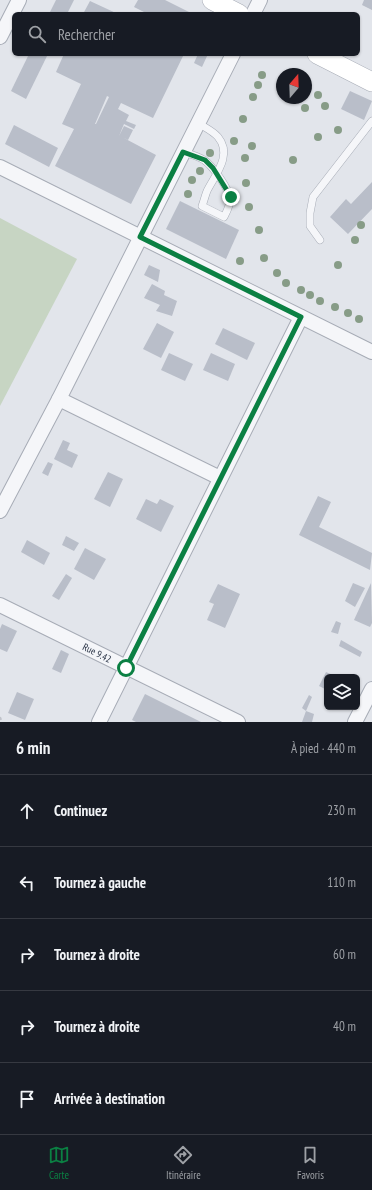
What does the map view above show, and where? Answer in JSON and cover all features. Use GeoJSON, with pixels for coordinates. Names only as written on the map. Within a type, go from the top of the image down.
{"type":"FeatureCollection","features":[{"type":"Feature","properties":{"kind":"street"},"geometry":{"type":"LineString","coordinates":[[13,12],[19,0]]}},
{"type":"Feature","properties":{"kind":"street"},"geometry":{"type":"LineString","coordinates":[[212,0],[235,12]]}},
{"type":"Feature","properties":{"kind":"street"},"geometry":{"type":"LineString","coordinates":[[254,12],[260,0]]}},
{"type":"Feature","properties":{"kind":"street"},"geometry":{"type":"LineString","coordinates":[[0,37],[12,14]]}},
{"type":"Feature","properties":{"kind":"street"},"geometry":{"type":"LineString","coordinates":[[0,511],[59,399],[232,56]]}},
{"type":"Feature","properties":{"kind":"street"},"geometry":{"type":"LineString","coordinates":[[321,56],[372,82]]}},
{"type":"Feature","properties":{"kind":"street"},"geometry":{"type":"LineString","coordinates":[[0,167],[372,352]]}},
{"type":"Feature","properties":{"kind":"street"},"geometry":{"type":"LineString","coordinates":[[98,722],[301,317]]}},
{"type":"Feature","properties":{"kind":"street"},"geometry":{"type":"LineString","coordinates":[[59,399],[220,478]]}},
{"type":"Feature","properties":{"kind":"street","name":"Rue 9.42"},"geometry":{"type":"LineString","coordinates":[[0,605],[238,722]]}},
{"type":"Feature","properties":{"kind":"street"},"geometry":{"type":"LineString","coordinates":[[355,722],[372,689]]}},
{"type":"Feature","properties":{"kind":"lane"},"geometry":{"type":"LineString","coordinates":[[320,240],[310,226],[310,213],[313,197],[372,121]]}},
{"type":"Feature","properties":{"kind":"lane"},"geometry":{"type":"LineString","coordinates":[[183,152],[205,160],[217,173],[231,197],[229,208],[224,217],[202,206],[206,193],[217,173],[222,162],[224,153],[218,137],[198,123]]}},
{"type":"Feature","properties":{"kind":"path"},"geometry":{"type":"LineString","coordinates":[[0,717],[2,722]]}},
{"type":"Feature","properties":{"kind":"green space"},"geometry":{"type":"Polygon","coordinates":[[[0,218],[77,259],[0,406],[0,218]]]}},
{"type":"Feature","properties":{"kind":"building"},"geometry":{"type":"Polygon","coordinates":[[[56,0],[74,0],[68,12],[50,12],[56,0]]]}},
{"type":"Feature","properties":{"kind":"building"},"geometry":{"type":"Polygon","coordinates":[[[138,0],[165,0],[189,12],[144,12],[134,7],[138,0]]]}},
{"type":"Feature","properties":{"kind":"building"},"geometry":{"type":"Polygon","coordinates":[[[364,0],[372,0],[372,10],[362,5],[364,0]]]}},
{"type":"Feature","properties":{"kind":"building"},"geometry":{"type":"Polygon","coordinates":[[[90,1],[114,12],[84,12],[90,1]]]}},
{"type":"Feature","properties":{"kind":"building"},"geometry":{"type":"Polygon","coordinates":[[[28,56],[47,56],[26,99],[11,91],[28,56]]]}},
{"type":"Feature","properties":{"kind":"building"},"geometry":{"type":"Polygon","coordinates":[[[63,56],[183,56],[153,118],[121,103],[118,109],[129,115],[126,121],[136,125],[134,129],[124,124],[119,136],[124,126],[133,130],[128,140],[122,137],[156,155],[131,204],[55,166],[74,129],[62,124],[81,84],[56,72],[63,56]],[[107,96],[95,124],[109,97],[107,96]]]}},
{"type":"Feature","properties":{"kind":"building"},"geometry":{"type":"Polygon","coordinates":[[[197,56],[207,56],[202,67],[194,63],[197,56]]]}},
{"type":"Feature","properties":{"kind":"building"},"geometry":{"type":"Polygon","coordinates":[[[350,91],[372,101],[364,120],[341,109],[350,91]]]}},
{"type":"Feature","properties":{"kind":"building"},"geometry":{"type":"Polygon","coordinates":[[[14,125],[58,148],[49,167],[5,144],[14,125]]]}},
{"type":"Feature","properties":{"kind":"building"},"geometry":{"type":"Polygon","coordinates":[[[372,182],[372,209],[348,234],[330,217],[346,199],[351,204],[372,182]]]}},
{"type":"Feature","properties":{"kind":"building"},"geometry":{"type":"Polygon","coordinates":[[[180,201],[239,230],[226,259],[166,229],[180,201]]]}},
{"type":"Feature","properties":{"kind":"building"},"geometry":{"type":"Polygon","coordinates":[[[149,265],[160,270],[158,282],[144,275],[149,265]]]}},
{"type":"Feature","properties":{"kind":"building"},"geometry":{"type":"Polygon","coordinates":[[[152,284],[165,291],[164,295],[177,301],[172,316],[156,311],[160,305],[144,298],[152,284]]]}},
{"type":"Feature","properties":{"kind":"building"},"geometry":{"type":"Polygon","coordinates":[[[157,323],[174,332],[161,358],[143,349],[157,323]]]}},
{"type":"Feature","properties":{"kind":"building"},"geometry":{"type":"Polygon","coordinates":[[[223,328],[255,343],[247,360],[215,344],[223,328]]]}},
{"type":"Feature","properties":{"kind":"building"},"geometry":{"type":"Polygon","coordinates":[[[169,353],[193,364],[185,381],[161,370],[169,353]]]}},
{"type":"Feature","properties":{"kind":"building"},"geometry":{"type":"Polygon","coordinates":[[[211,353],[235,364],[228,381],[203,370],[211,353]]]}},
{"type":"Feature","properties":{"kind":"building"},"geometry":{"type":"Polygon","coordinates":[[[63,440],[70,443],[67,450],[78,455],[72,468],[54,459],[63,440]]]}},
{"type":"Feature","properties":{"kind":"building"},"geometry":{"type":"Polygon","coordinates":[[[48,462],[53,464],[48,476],[42,473],[48,462]]]}},
{"type":"Feature","properties":{"kind":"building"},"geometry":{"type":"Polygon","coordinates":[[[108,472],[123,479],[110,507],[94,499],[108,472]]]}},
{"type":"Feature","properties":{"kind":"building"},"geometry":{"type":"Polygon","coordinates":[[[318,496],[331,502],[319,527],[372,553],[370,570],[299,535],[318,496]]]}},
{"type":"Feature","properties":{"kind":"building"},"geometry":{"type":"Polygon","coordinates":[[[146,499],[157,504],[160,499],[174,506],[161,532],[136,519],[146,499]]]}},
{"type":"Feature","properties":{"kind":"building"},"geometry":{"type":"Polygon","coordinates":[[[66,536],[79,543],[74,551],[62,545],[66,536]]]}},
{"type":"Feature","properties":{"kind":"building"},"geometry":{"type":"Polygon","coordinates":[[[27,540],[50,553],[44,565],[21,552],[27,540]]]}},
{"type":"Feature","properties":{"kind":"building"},"geometry":{"type":"Polygon","coordinates":[[[85,548],[106,559],[94,580],[74,569],[85,548]]]}},
{"type":"Feature","properties":{"kind":"building"},"geometry":{"type":"Polygon","coordinates":[[[66,574],[72,578],[59,600],[52,596],[66,574]]]}},
{"type":"Feature","properties":{"kind":"building"},"geometry":{"type":"Polygon","coordinates":[[[353,583],[365,588],[355,607],[345,601],[353,583]]]}},
{"type":"Feature","properties":{"kind":"building"},"geometry":{"type":"Polygon","coordinates":[[[371,583],[372,623],[370,627],[354,620],[371,583]]]}},
{"type":"Feature","properties":{"kind":"building"},"geometry":{"type":"Polygon","coordinates":[[[218,584],[240,594],[225,628],[207,620],[214,604],[209,602],[218,584]]]}},
{"type":"Feature","properties":{"kind":"building"},"geometry":{"type":"Polygon","coordinates":[[[336,621],[341,623],[338,634],[331,632],[336,621]]]}},
{"type":"Feature","properties":{"kind":"building"},"geometry":{"type":"Polygon","coordinates":[[[2,624],[17,631],[7,652],[0,649],[0,629],[2,624]]]}},
{"type":"Feature","properties":{"kind":"building"},"geometry":{"type":"Polygon","coordinates":[[[341,640],[362,652],[360,657],[339,646],[341,640]]]}},
{"type":"Feature","properties":{"kind":"building"},"geometry":{"type":"Polygon","coordinates":[[[61,650],[69,654],[61,673],[52,669],[61,650]]]}},
{"type":"Feature","properties":{"kind":"building"},"geometry":{"type":"Polygon","coordinates":[[[324,676],[324,688],[319,686],[324,676]]]}},
{"type":"Feature","properties":{"kind":"building"},"geometry":{"type":"Polygon","coordinates":[[[17,692],[34,699],[25,720],[8,713],[17,692]]]}},
{"type":"Feature","properties":{"kind":"building"},"geometry":{"type":"Polygon","coordinates":[[[145,694],[201,722],[136,722],[132,720],[145,694]]]}},
{"type":"Feature","properties":{"kind":"building"},"geometry":{"type":"Polygon","coordinates":[[[309,695],[312,697],[306,711],[302,708],[309,695]]]}},
{"type":"Feature","properties":{"kind":"building"},"geometry":{"type":"Polygon","coordinates":[[[306,711],[314,714],[312,722],[302,722],[306,711]]]}},
{"type":"Feature","properties":{"kind":"route"},"geometry":{"type":"LineString","coordinates":[[126,668],[301,317],[140,237],[183,152],[205,160],[213,168],[231,197]]}}]}
